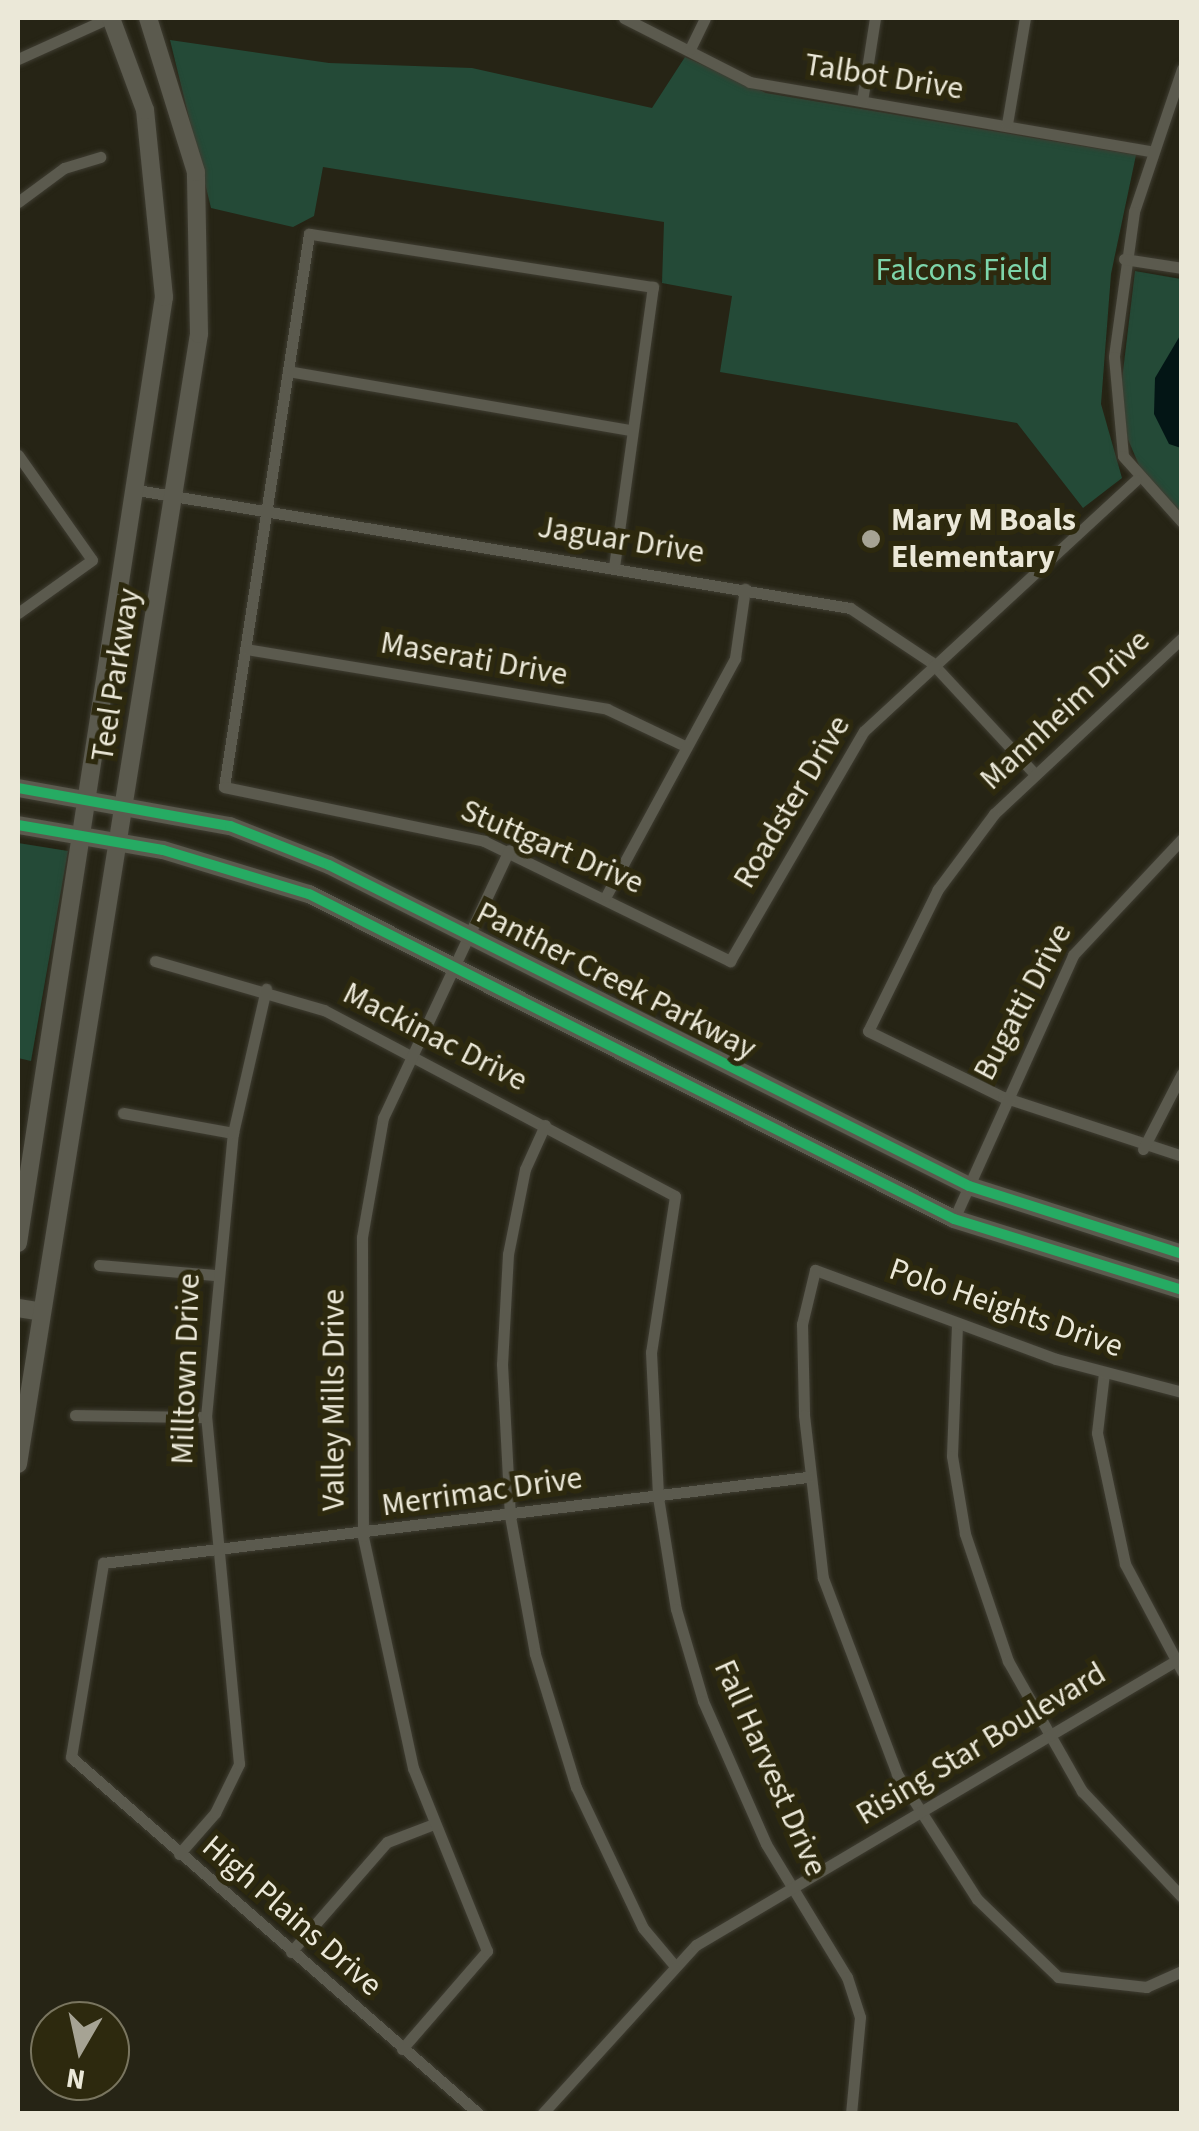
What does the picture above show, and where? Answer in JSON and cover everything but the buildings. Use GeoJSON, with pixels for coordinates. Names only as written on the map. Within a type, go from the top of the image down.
{"type":"FeatureCollection","features":[{"type":"Feature","properties":{"kind":"main road","name":"Teel Parkway"},"geometry":{"type":"LineString","coordinates":[[18,1243],[86,796],[160,356],[164,231],[145,110],[110,18]]}},
{"type":"Feature","properties":{"kind":"main road","name":"Teel Parkway"},"geometry":{"type":"LineString","coordinates":[[18,1464],[174,496],[204,253],[196,172],[148,18]]}},
{"type":"Feature","properties":{"kind":"main road","name":"Panther Creek Parkway"},"geometry":{"type":"LineString","coordinates":[[18,788],[126,802],[230,826],[470,934],[969,1186],[1182,1254]]}},
{"type":"Feature","properties":{"kind":"main road","name":"Panther Creek Parkway"},"geometry":{"type":"LineString","coordinates":[[18,825],[120,842],[262,876],[454,966],[954,1220],[1182,1290]]}},
{"type":"Feature","properties":{"kind":"main road"},"geometry":{"type":"LineString","coordinates":[[46,1070],[82,1077]]}},
{"type":"Feature","properties":{"kind":"main road"},"geometry":{"type":"LineString","coordinates":[[18,1308],[42,1312]]}},
{"type":"Feature","properties":{"kind":"street"},"geometry":{"type":"LineString","coordinates":[[18,59],[110,18]]}},
{"type":"Feature","properties":{"kind":"street","name":"Talbot Drive"},"geometry":{"type":"LineString","coordinates":[[624,18],[690,48],[750,82],[1007,124],[1149,152]]}},
{"type":"Feature","properties":{"kind":"street"},"geometry":{"type":"LineString","coordinates":[[690,48],[705,18]]}},
{"type":"Feature","properties":{"kind":"street"},"geometry":{"type":"LineString","coordinates":[[862,101],[875,18]]}},
{"type":"Feature","properties":{"kind":"street"},"geometry":{"type":"LineString","coordinates":[[1007,124],[1025,18]]}},
{"type":"Feature","properties":{"kind":"street"},"geometry":{"type":"LineString","coordinates":[[1182,69],[1149,152],[1124,259],[1114,414],[1136,480],[1182,522]]}},
{"type":"Feature","properties":{"kind":"street"},"geometry":{"type":"LineString","coordinates":[[18,202],[64,168],[100,157]]}},
{"type":"Feature","properties":{"kind":"street"},"geometry":{"type":"LineString","coordinates":[[246,649],[309,234],[653,288],[614,566]]}},
{"type":"Feature","properties":{"kind":"street"},"geometry":{"type":"LineString","coordinates":[[1124,259],[1182,268]]}},
{"type":"Feature","properties":{"kind":"street"},"geometry":{"type":"LineString","coordinates":[[288,371],[631,430]]}},
{"type":"Feature","properties":{"kind":"street"},"geometry":{"type":"LineString","coordinates":[[18,455],[92,560],[18,613]]}},
{"type":"Feature","properties":{"kind":"street","name":"Roadster Drive"},"geometry":{"type":"LineString","coordinates":[[730,961],[825,788],[931,662],[1136,480]]}},
{"type":"Feature","properties":{"kind":"street","name":"Jaguar Drive"},"geometry":{"type":"LineString","coordinates":[[138,490],[850,608],[931,662],[1033,772]]}},
{"type":"Feature","properties":{"kind":"street"},"geometry":{"type":"LineString","coordinates":[[606,896],[735,658],[745,589]]}},
{"type":"Feature","properties":{"kind":"street","name":"Mannheim Drive"},"geometry":{"type":"LineString","coordinates":[[1003,1096],[868,1030],[938,889],[1033,772],[1182,638]]}},
{"type":"Feature","properties":{"kind":"street","name":"Maserati Drive"},"geometry":{"type":"LineString","coordinates":[[246,649],[608,710],[685,746]]}},
{"type":"Feature","properties":{"kind":"street","name":"Stuttgart Drive"},"geometry":{"type":"LineString","coordinates":[[246,649],[224,787],[389,815],[508,850],[730,961]]}},
{"type":"Feature","properties":{"kind":"street","name":"Bugatti Drive"},"geometry":{"type":"LineString","coordinates":[[954,1220],[1003,1096],[1073,955],[1182,838]]}},
{"type":"Feature","properties":{"kind":"street","name":"Valley Mills Drive"},"geometry":{"type":"LineString","coordinates":[[402,2048],[487,1952],[431,1825],[363,1536],[362,1237],[383,1118],[409,1055],[508,850]]}},
{"type":"Feature","properties":{"kind":"street","name":"Mackinac Drive"},"geometry":{"type":"LineString","coordinates":[[156,961],[266,990],[409,1055],[675,1196]]}},
{"type":"Feature","properties":{"kind":"street","name":"Milltown Drive"},"geometry":{"type":"LineString","coordinates":[[179,1854],[215,1813],[239,1764],[241,1712],[216,1551],[206,1417],[215,1275],[232,1134],[266,990]]}},
{"type":"Feature","properties":{"kind":"street"},"geometry":{"type":"LineString","coordinates":[[1143,1149],[1182,1072]]}},
{"type":"Feature","properties":{"kind":"street"},"geometry":{"type":"LineString","coordinates":[[1003,1096],[1143,1149],[1182,1156]]}},
{"type":"Feature","properties":{"kind":"street"},"geometry":{"type":"LineString","coordinates":[[123,1113],[232,1134]]}},
{"type":"Feature","properties":{"kind":"street"},"geometry":{"type":"LineString","coordinates":[[545,1125],[525,1169],[508,1254],[502,1364],[510,1516],[534,1654],[576,1787],[643,1928],[674,1966]]}},
{"type":"Feature","properties":{"kind":"street","name":"Fall Harvest Drive"},"geometry":{"type":"LineString","coordinates":[[675,1196],[651,1352],[658,1497],[703,1701],[792,1888],[848,1976],[860,2017],[851,2114]]}},
{"type":"Feature","properties":{"kind":"street"},"geometry":{"type":"LineString","coordinates":[[99,1265],[215,1275]]}},
{"type":"Feature","properties":{"kind":"street","name":"Polo Heights Drive"},"geometry":{"type":"LineString","coordinates":[[807,1477],[802,1324],[815,1270],[957,1325],[1104,1373],[1182,1392]]}},
{"type":"Feature","properties":{"kind":"street"},"geometry":{"type":"LineString","coordinates":[[957,1325],[952,1456],[966,1534],[1046,1738],[1122,1840],[1182,1897]]}},
{"type":"Feature","properties":{"kind":"street"},"geometry":{"type":"LineString","coordinates":[[1104,1373],[1097,1432],[1104,1483],[1125,1564],[1179,1663]]}},
{"type":"Feature","properties":{"kind":"street"},"geometry":{"type":"LineString","coordinates":[[75,1416],[206,1417]]}},
{"type":"Feature","properties":{"kind":"street"},"geometry":{"type":"LineString","coordinates":[[807,1477],[846,1657],[919,1813],[976,1898],[1058,1977],[1146,1988],[1182,1971]]}},
{"type":"Feature","properties":{"kind":"street","name":"Merrimac Drive"},"geometry":{"type":"LineString","coordinates":[[71,1757],[103,1563],[363,1536],[807,1477]]}},
{"type":"Feature","properties":{"kind":"street","name":"Rising Star Boulevard"},"geometry":{"type":"LineString","coordinates":[[542,2114],[674,1966],[792,1888],[1179,1663]]}},
{"type":"Feature","properties":{"kind":"street","name":"High Plains Drive"},"geometry":{"type":"LineString","coordinates":[[71,1757],[479,2114]]}},
{"type":"Feature","properties":{"kind":"street"},"geometry":{"type":"LineString","coordinates":[[291,1952],[386,1842],[431,1825]]}},
{"type":"Feature","properties":{"kind":"green space","name":"Falcons Field"},"geometry":{"type":"Polygon","coordinates":[[[170,40],[329,63],[472,68],[652,108],[685,57],[766,93],[1136,155],[1111,274],[1101,404],[1122,478],[1083,508],[1017,423],[720,372],[732,296],[662,283],[664,222],[323,167],[314,216],[293,227],[211,208],[170,40]]]}},
{"type":"Feature","properties":{"kind":"green space"},"geometry":{"type":"Polygon","coordinates":[[[1135,271],[1181,279],[1181,512],[1144,477],[1127,437],[1121,388],[1135,271]]]}},
{"type":"Feature","properties":{"kind":"green space"},"geometry":{"type":"Polygon","coordinates":[[[18,843],[68,851],[31,1061],[18,1058],[18,843]]]}},
{"type":"Feature","properties":{"kind":"shaded area"},"geometry":{"type":"Polygon","coordinates":[[[1181,334],[1181,448],[1169,444],[1154,414],[1155,378],[1181,334]]]}},
{"type":"Feature","properties":{"kind":"cycle path"},"geometry":{"type":"LineString","coordinates":[[18,788],[230,826],[329,865],[969,1186],[1182,1254]]}},
{"type":"Feature","properties":{"kind":"cycle path"},"geometry":{"type":"LineString","coordinates":[[18,825],[163,850],[309,894],[954,1219],[1182,1290]]}},
{"type":"Feature","properties":{"kind":"place","name":"Mary M Boals Elementary"},"geometry":{"type":"Point","coordinates":[871,539]}}]}
